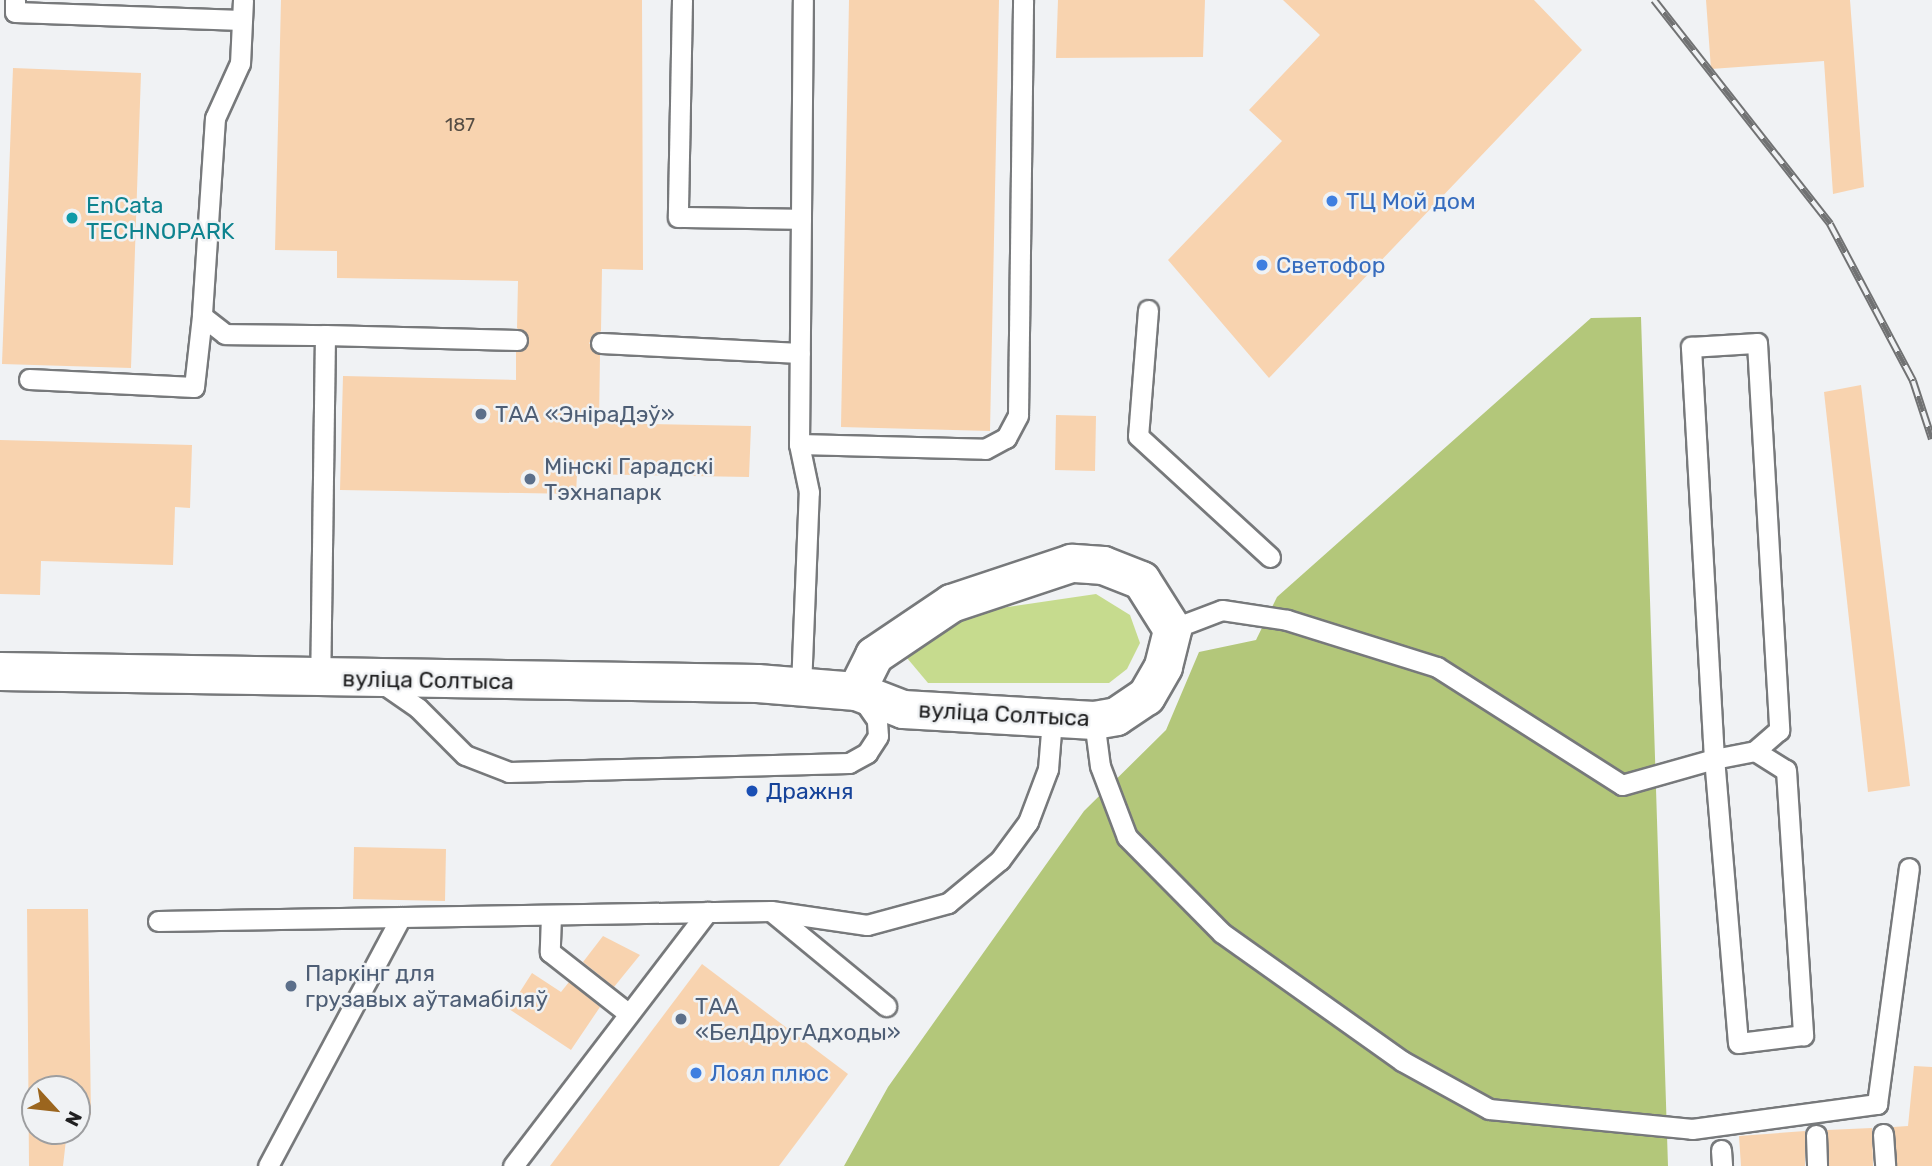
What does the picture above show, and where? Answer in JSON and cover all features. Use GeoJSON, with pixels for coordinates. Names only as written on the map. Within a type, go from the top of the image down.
{"type":"FeatureCollection","features":[{"type":"Feature","properties":{"kind":"street"},"geometry":{"type":"LineString","coordinates":[[856,691],[874,655],[951,603],[1071,563],[1104,565],[1141,580],[1172,629]]}},
{"type":"Feature","properties":{"kind":"street","name":"вуліца Солтыса"},"geometry":{"type":"LineString","coordinates":[[0,671],[802,687],[856,691],[902,709],[1094,720],[1116,716],[1146,696],[1163,666],[1172,629]]}},
{"type":"Feature","properties":{"kind":"lane"},"geometry":{"type":"LineString","coordinates":[[15,0],[15,12],[243,10],[240,62],[215,118],[202,316],[194,387],[29,379]]}},
{"type":"Feature","properties":{"kind":"lane"},"geometry":{"type":"LineString","coordinates":[[681,0],[678,217],[801,219]]}},
{"type":"Feature","properties":{"kind":"lane"},"geometry":{"type":"LineString","coordinates":[[802,687],[809,492],[799,444],[803,0]]}},
{"type":"Feature","properties":{"kind":"lane"},"geometry":{"type":"LineString","coordinates":[[799,444],[985,449],[1006,438],[1012,427],[1018,415],[1023,0]]}},
{"type":"Feature","properties":{"kind":"lane"},"geometry":{"type":"LineString","coordinates":[[1148,310],[1138,436],[1270,558]]}},
{"type":"Feature","properties":{"kind":"lane"},"geometry":{"type":"LineString","coordinates":[[202,316],[225,334],[517,341]]}},
{"type":"Feature","properties":{"kind":"lane"},"geometry":{"type":"LineString","coordinates":[[320,678],[325,335]]}},
{"type":"Feature","properties":{"kind":"lane"},"geometry":{"type":"LineString","coordinates":[[601,343],[800,353]]}},
{"type":"Feature","properties":{"kind":"lane"},"geometry":{"type":"LineString","coordinates":[[1172,629],[1222,610],[1287,620],[1437,667],[1622,785],[1714,759],[1755,751],[1779,730],[1757,343],[1690,347],[1714,759],[1738,1043],[1803,1035],[1786,770],[1755,751]]}},
{"type":"Feature","properties":{"kind":"lane"},"geometry":{"type":"LineString","coordinates":[[375,679],[418,708],[465,755],[509,772],[849,763],[867,753],[878,736],[877,720],[856,691]]}},
{"type":"Feature","properties":{"kind":"lane"},"geometry":{"type":"LineString","coordinates":[[158,921],[771,911],[867,925],[948,904],[1000,860],[1028,822],[1048,769],[1052,719]]}},
{"type":"Feature","properties":{"kind":"lane"},"geometry":{"type":"LineString","coordinates":[[1094,720],[1100,766],[1127,836],[1222,933],[1402,1061],[1489,1109],[1692,1129],[1877,1104],[1909,868]]}},
{"type":"Feature","properties":{"kind":"lane"},"geometry":{"type":"LineString","coordinates":[[771,911],[886,1006]]}},
{"type":"Feature","properties":{"kind":"lane"},"geometry":{"type":"LineString","coordinates":[[513,1166],[707,912]]}},
{"type":"Feature","properties":{"kind":"lane"},"geometry":{"type":"LineString","coordinates":[[551,915],[550,952],[629,1014]]}},
{"type":"Feature","properties":{"kind":"lane"},"geometry":{"type":"LineString","coordinates":[[268,1166],[401,917]]}},
{"type":"Feature","properties":{"kind":"lane"},"geometry":{"type":"LineString","coordinates":[[1816,1135],[1817,1166]]}},
{"type":"Feature","properties":{"kind":"lane"},"geometry":{"type":"LineString","coordinates":[[1882,1135],[1885,1166]]}},
{"type":"Feature","properties":{"kind":"green space"},"geometry":{"type":"Polygon","coordinates":[[[1641,317],[1668,1166],[844,1166],[888,1087],[1084,811],[1166,730],[1199,652],[1256,640],[1277,597],[1591,318],[1641,317]]]}},
{"type":"Feature","properties":{"kind":"green space"},"geometry":{"type":"Polygon","coordinates":[[[1096,594],[1130,615],[1140,643],[1127,669],[1109,683],[928,683],[907,658],[916,643],[967,613],[1096,594]]]}},
{"type":"Feature","properties":{"kind":"building"},"geometry":{"type":"Polygon","coordinates":[[[281,0],[642,0],[643,270],[602,269],[601,331],[589,343],[600,355],[599,423],[751,426],[749,477],[577,474],[576,494],[340,490],[343,376],[516,380],[516,352],[529,340],[517,328],[518,281],[337,278],[337,251],[275,250],[281,0]]]}},
{"type":"Feature","properties":{"kind":"building"},"geometry":{"type":"Polygon","coordinates":[[[849,0],[999,0],[990,431],[841,427],[849,0]]]}},
{"type":"Feature","properties":{"kind":"building"},"geometry":{"type":"Polygon","coordinates":[[[1058,0],[1205,0],[1203,57],[1056,58],[1058,0]]]}},
{"type":"Feature","properties":{"kind":"building","name":"ТЦ Мой дом"},"geometry":{"type":"Polygon","coordinates":[[[1283,0],[1534,0],[1582,50],[1269,378],[1168,260],[1282,141],[1249,110],[1320,35],[1283,0]]]}},
{"type":"Feature","properties":{"kind":"building"},"geometry":{"type":"Polygon","coordinates":[[[1706,0],[1850,0],[1864,187],[1833,194],[1824,61],[1711,69],[1706,0]]]}},
{"type":"Feature","properties":{"kind":"building","name":"EnCata TECHNOPARK"},"geometry":{"type":"Polygon","coordinates":[[[13,68],[141,73],[131,368],[2,364],[13,68]]]}},
{"type":"Feature","properties":{"kind":"building"},"geometry":{"type":"Polygon","coordinates":[[[1861,385],[1910,786],[1868,792],[1824,392],[1861,385]]]}},
{"type":"Feature","properties":{"kind":"building"},"geometry":{"type":"Polygon","coordinates":[[[1056,415],[1096,416],[1095,471],[1055,470],[1056,415]]]}},
{"type":"Feature","properties":{"kind":"building"},"geometry":{"type":"Polygon","coordinates":[[[0,440],[192,445],[190,508],[175,507],[173,565],[41,561],[40,595],[0,594],[0,440]]]}},
{"type":"Feature","properties":{"kind":"building"},"geometry":{"type":"Polygon","coordinates":[[[354,847],[446,849],[445,901],[353,899],[354,847]]]}},
{"type":"Feature","properties":{"kind":"building"},"geometry":{"type":"Polygon","coordinates":[[[27,909],[88,909],[90,1075],[28,1075],[27,909]]]}},
{"type":"Feature","properties":{"kind":"building"},"geometry":{"type":"Polygon","coordinates":[[[603,936],[640,955],[614,987],[583,962],[603,936]]]}},
{"type":"Feature","properties":{"kind":"building"},"geometry":{"type":"Polygon","coordinates":[[[702,964],[848,1074],[779,1166],[550,1166],[702,964]]]}},
{"type":"Feature","properties":{"kind":"building"},"geometry":{"type":"Polygon","coordinates":[[[532,973],[561,992],[569,982],[600,1007],[571,1050],[509,1009],[532,973]]]}},
{"type":"Feature","properties":{"kind":"building"},"geometry":{"type":"Polygon","coordinates":[[[1914,1066],[1932,1067],[1932,1166],[1897,1166],[1893,1127],[1908,1126],[1914,1066]]]}},
{"type":"Feature","properties":{"kind":"building"},"geometry":{"type":"Polygon","coordinates":[[[1872,1128],[1873,1166],[1829,1166],[1827,1130],[1872,1128]]]}},
{"type":"Feature","properties":{"kind":"building"},"geometry":{"type":"Polygon","coordinates":[[[1805,1131],[1805,1166],[1741,1166],[1739,1136],[1805,1131]]]}},
{"type":"Feature","properties":{"kind":"building"},"geometry":{"type":"Polygon","coordinates":[[[29,1145],[65,1145],[63,1166],[29,1166],[29,1145]]]}},
{"type":"Feature","properties":{"kind":"railway"},"geometry":{"type":"LineString","coordinates":[[1654,0],[1830,224],[1913,381],[1932,439]]}},
{"type":"Feature","properties":{"kind":"place","name":"ТЦ Мой дом"},"geometry":{"type":"Point","coordinates":[1332,201]}},
{"type":"Feature","properties":{"kind":"place","name":"EnCata TECHNOPARK"},"geometry":{"type":"Point","coordinates":[72,218]}},
{"type":"Feature","properties":{"kind":"place","name":"Светофор"},"geometry":{"type":"Point","coordinates":[1262,265]}},
{"type":"Feature","properties":{"kind":"place","name":"ТАА «ЭніраДэў»"},"geometry":{"type":"Point","coordinates":[481,414]}},
{"type":"Feature","properties":{"kind":"place","name":"Мінскі Гарадскі Тэхнапарк"},"geometry":{"type":"Point","coordinates":[530,479]}},
{"type":"Feature","properties":{"kind":"place","name":"Дражня"},"geometry":{"type":"Point","coordinates":[752,791]}},
{"type":"Feature","properties":{"kind":"place","name":"Паркінг для грузавых аўтамабіляў"},"geometry":{"type":"Point","coordinates":[291,986]}},
{"type":"Feature","properties":{"kind":"place","name":"ТАА «БелДругАдходы»"},"geometry":{"type":"Point","coordinates":[681,1019]}},
{"type":"Feature","properties":{"kind":"place","name":"Лоял плюс"},"geometry":{"type":"Point","coordinates":[696,1073]}}]}
